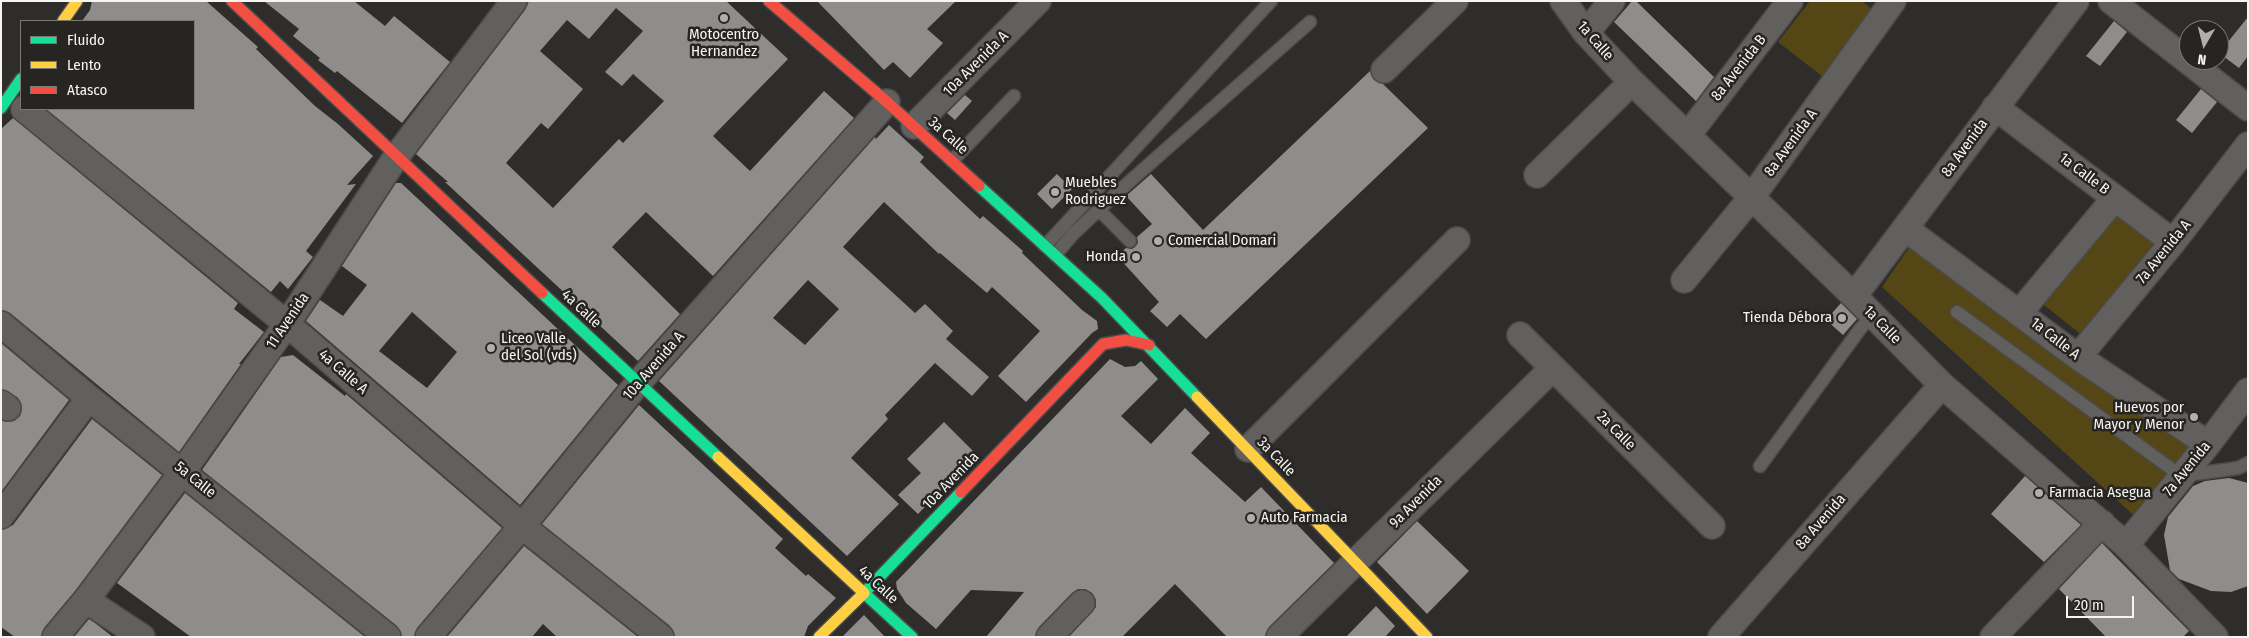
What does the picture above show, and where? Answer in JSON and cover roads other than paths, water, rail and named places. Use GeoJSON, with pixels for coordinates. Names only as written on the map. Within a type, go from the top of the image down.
{"type":"FeatureCollection","features":[{"type":"Feature","properties":{"kind":"main road"},"geometry":{"type":"LineString","coordinates":[[64,20],[77,1]]}},
{"type":"Feature","properties":{"kind":"main road","name":"4a Calle"},"geometry":{"type":"LineString","coordinates":[[232,1],[396,157],[912,637]]}},
{"type":"Feature","properties":{"kind":"main road","name":"3a Calle"},"geometry":{"type":"LineString","coordinates":[[769,1],[914,126],[1102,298],[1427,637]]}},
{"type":"Feature","properties":{"kind":"main road"},"geometry":{"type":"LineString","coordinates":[[1102,298],[1107,324],[1103,344],[1116,340],[1131,339],[1148,345]]}},
{"type":"Feature","properties":{"kind":"main road","name":"10a Avenida"},"geometry":{"type":"LineString","coordinates":[[819,637],[864,593],[1103,344]]}},
{"type":"Feature","properties":{"kind":"street","name":"11 Avenida"},"geometry":{"type":"LineString","coordinates":[[56,637],[183,471],[287,324],[396,157],[514,1]]}},
{"type":"Feature","properties":{"kind":"street","name":"10a Avenida A"},"geometry":{"type":"LineString","coordinates":[[914,126],[1038,1]]}},
{"type":"Feature","properties":{"kind":"street"},"geometry":{"type":"LineString","coordinates":[[1384,70],[1455,1]]}},
{"type":"Feature","properties":{"kind":"street","name":"1a Calle"},"geometry":{"type":"LineString","coordinates":[[1562,1],[1586,33],[1632,82],[1854,296],[1942,385],[2126,545],[2215,637]]}},
{"type":"Feature","properties":{"kind":"street"},"geometry":{"type":"LineString","coordinates":[[1586,33],[1612,1]]}},
{"type":"Feature","properties":{"kind":"street","name":"8a Avenida B"},"geometry":{"type":"LineString","coordinates":[[1688,134],[1790,1]]}},
{"type":"Feature","properties":{"kind":"street","name":"8a Avenida"},"geometry":{"type":"LineString","coordinates":[[1854,296],[2076,1]]}},
{"type":"Feature","properties":{"kind":"street"},"geometry":{"type":"LineString","coordinates":[[2111,1],[2248,108]]}},
{"type":"Feature","properties":{"kind":"street","name":"8a Avenida A"},"geometry":{"type":"LineString","coordinates":[[1684,280],[1751,198],[1889,3]]}},
{"type":"Feature","properties":{"kind":"street"},"geometry":{"type":"LineString","coordinates":[[1537,175],[1632,82]]}},
{"type":"Feature","properties":{"kind":"street","name":"10a Avenida A"},"geometry":{"type":"LineString","coordinates":[[428,637],[522,526],[638,383],[887,102]]}},
{"type":"Feature","properties":{"kind":"street","name":"1a Calle B"},"geometry":{"type":"LineString","coordinates":[[1995,107],[2173,242]]}},
{"type":"Feature","properties":{"kind":"street","name":"4a Calle A"},"geometry":{"type":"LineString","coordinates":[[27,110],[287,324],[522,526],[661,637]]}},
{"type":"Feature","properties":{"kind":"street","name":"7a Avenida A"},"geometry":{"type":"LineString","coordinates":[[2078,357],[2173,242],[2248,145]]}},
{"type":"Feature","properties":{"kind":"street"},"geometry":{"type":"LineString","coordinates":[[2020,312],[2115,198]]}},
{"type":"Feature","properties":{"kind":"street","name":"1a Calle A"},"geometry":{"type":"LineString","coordinates":[[1906,229],[2078,357],[2208,444]]}},
{"type":"Feature","properties":{"kind":"street"},"geometry":{"type":"LineString","coordinates":[[1248,449],[1457,240]]}},
{"type":"Feature","properties":{"kind":"street","name":"5a Calle"},"geometry":{"type":"LineString","coordinates":[[1,324],[89,398],[183,471],[388,637]]}},
{"type":"Feature","properties":{"kind":"street","name":"2a Calle"},"geometry":{"type":"LineString","coordinates":[[1520,335],[1712,526]]}},
{"type":"Feature","properties":{"kind":"street","name":"9a Avenida"},"geometry":{"type":"LineString","coordinates":[[1279,637],[1553,368]]}},
{"type":"Feature","properties":{"kind":"street","name":"8a Avenida"},"geometry":{"type":"LineString","coordinates":[[1721,637],[1942,385]]}},
{"type":"Feature","properties":{"kind":"street","name":"7a Avenida"},"geometry":{"type":"LineString","coordinates":[[2126,545],[2208,444],[2248,390]]}},
{"type":"Feature","properties":{"kind":"street"},"geometry":{"type":"LineString","coordinates":[[1,516],[89,398]]}},
{"type":"Feature","properties":{"kind":"street"},"geometry":{"type":"LineString","coordinates":[[1993,637],[2102,524]]}},
{"type":"Feature","properties":{"kind":"street"},"geometry":{"type":"LineString","coordinates":[[86,600],[142,637]]}},
{"type":"Feature","properties":{"kind":"street"},"geometry":{"type":"LineString","coordinates":[[1049,637],[1082,603]]}},
{"type":"Feature","properties":{"kind":"lane"},"geometry":{"type":"LineString","coordinates":[[1045,246],[1271,1]]}},
{"type":"Feature","properties":{"kind":"lane"},"geometry":{"type":"LineString","coordinates":[[1055,255],[1099,210],[1310,22]]}},
{"type":"Feature","properties":{"kind":"lane"},"geometry":{"type":"LineString","coordinates":[[952,161],[1014,96]]}},
{"type":"Feature","properties":{"kind":"lane"},"geometry":{"type":"LineString","coordinates":[[1099,210],[1130,241]]}},
{"type":"Feature","properties":{"kind":"lane"},"geometry":{"type":"LineString","coordinates":[[1957,312],[2181,476],[2238,468],[2248,463]]}},
{"type":"Feature","properties":{"kind":"lane"},"geometry":{"type":"LineString","coordinates":[[1760,466],[1860,329],[1872,316]]}},
{"type":"Feature","properties":{"kind":"lane"},"geometry":{"type":"LineString","coordinates":[[889,636],[899,625]]}},
{"type":"Feature","properties":{"kind":"place","name":"Motocentro Hernandez"},"geometry":{"type":"Point","coordinates":[724,18]}},
{"type":"Feature","properties":{"kind":"place","name":"Muebles Rodriguez"},"geometry":{"type":"Point","coordinates":[1055,192]}},
{"type":"Feature","properties":{"kind":"place","name":"Comercial Domari"},"geometry":{"type":"Point","coordinates":[1158,241]}},
{"type":"Feature","properties":{"kind":"place","name":"Honda"},"geometry":{"type":"Point","coordinates":[1136,257]}},
{"type":"Feature","properties":{"kind":"place","name":"Tienda Débora"},"geometry":{"type":"Point","coordinates":[1842,318]}},
{"type":"Feature","properties":{"kind":"place","name":"Liceo Valle del Sol (vds)"},"geometry":{"type":"Point","coordinates":[491,348]}},
{"type":"Feature","properties":{"kind":"place","name":"Huevos por Mayor y Menor"},"geometry":{"type":"Point","coordinates":[2194,417]}},
{"type":"Feature","properties":{"kind":"place","name":"Farmacia Asegua"},"geometry":{"type":"Point","coordinates":[2039,493]}},
{"type":"Feature","properties":{"kind":"place","name":"Auto Farmacia"},"geometry":{"type":"Point","coordinates":[1251,518]}}]}
